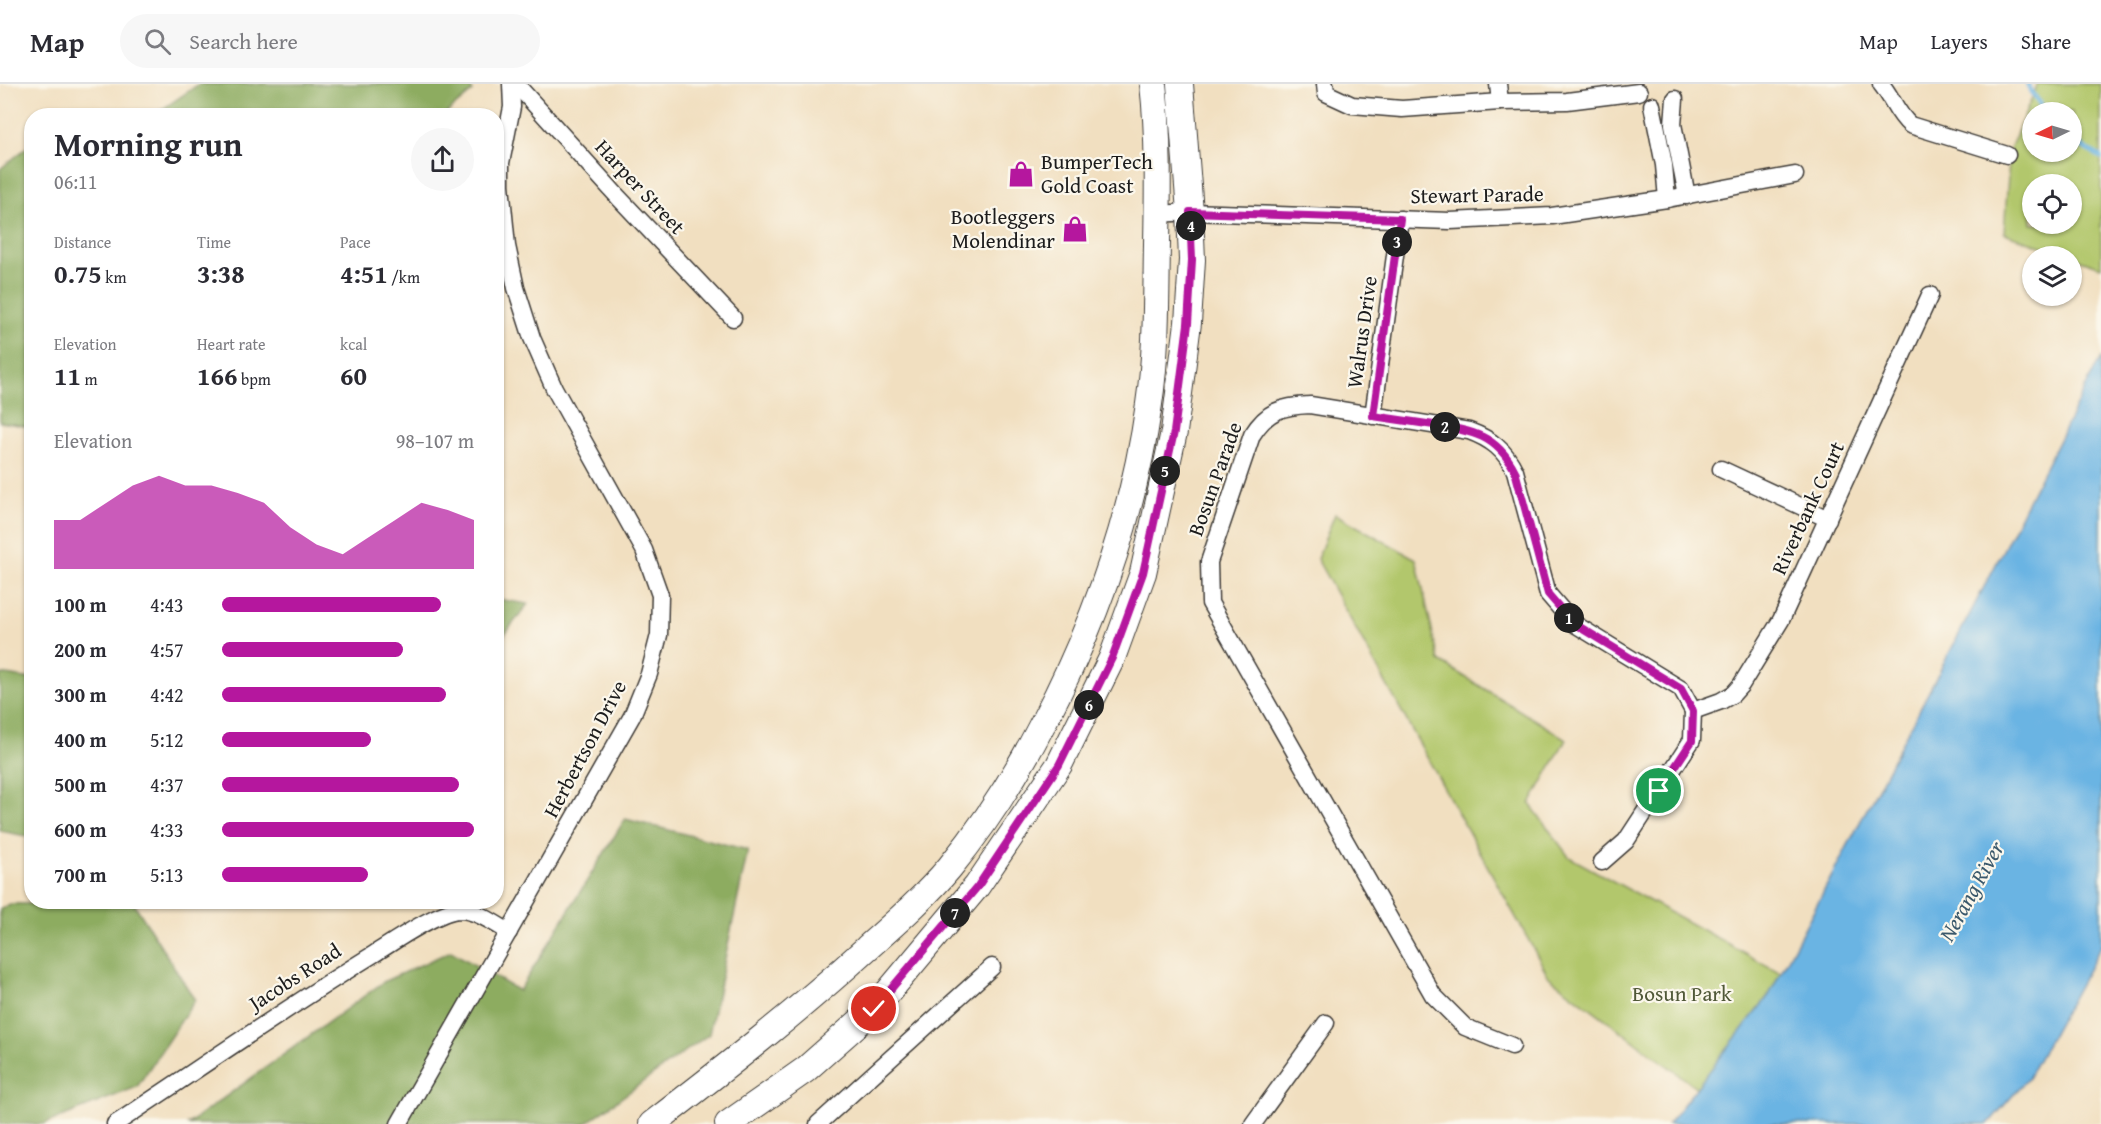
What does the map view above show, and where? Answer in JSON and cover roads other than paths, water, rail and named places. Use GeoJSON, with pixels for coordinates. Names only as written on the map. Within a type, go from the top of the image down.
{"type":"FeatureCollection","features":[{"type":"Feature","properties":{"kind":"main road"},"geometry":{"type":"LineString","coordinates":[[652,1124],[818,994],[906,913],[951,866],[1018,771],[1066,678],[1093,617],[1116,554],[1133,492],[1150,400],[1158,214],[1153,84]]}},
{"type":"Feature","properties":{"kind":"main road"},"geometry":{"type":"LineString","coordinates":[[728,1124],[805,1070],[874,1009],[978,886],[1064,754],[1112,658],[1143,573],[1174,432],[1181,385],[1192,260],[1180,84]]}},
{"type":"Feature","properties":{"kind":"street","name":"Herbertson Drive"},"geometry":{"type":"LineString","coordinates":[[504,144],[512,107],[511,84]]}},
{"type":"Feature","properties":{"kind":"street","name":"Harper Street"},"geometry":{"type":"LineString","coordinates":[[516,84],[619,198],[733,318]]}},
{"type":"Feature","properties":{"kind":"street"},"geometry":{"type":"LineString","coordinates":[[1325,84],[1326,93],[1352,105],[1402,109],[1500,102],[1567,101],[1639,88],[1642,98],[1652,105],[1665,106],[1678,91]]}},
{"type":"Feature","properties":{"kind":"street"},"geometry":{"type":"LineString","coordinates":[[1498,84],[1500,102]]}},
{"type":"Feature","properties":{"kind":"street"},"geometry":{"type":"LineString","coordinates":[[1881,84],[1900,115],[1910,125],[2007,155]]}},
{"type":"Feature","properties":{"kind":"street"},"geometry":{"type":"LineString","coordinates":[[1678,91],[1673,124],[1687,196]]}},
{"type":"Feature","properties":{"kind":"street"},"geometry":{"type":"LineString","coordinates":[[1652,105],[1664,165],[1667,200]]}},
{"type":"Feature","properties":{"kind":"street","name":"Stewart Parade"},"geometry":{"type":"LineString","coordinates":[[1158,214],[1190,212],[1450,221],[1552,216],[1667,200],[1795,175]]}},
{"type":"Feature","properties":{"kind":"street","name":"Herbertson Drive"},"geometry":{"type":"LineString","coordinates":[[399,1124],[632,716],[650,675],[659,635],[660,595],[644,550],[560,398],[532,338],[516,288],[507,246],[504,204]]}},
{"type":"Feature","properties":{"kind":"street","name":"Walrus Drive"},"geometry":{"type":"LineString","coordinates":[[1373,416],[1400,219]]}},
{"type":"Feature","properties":{"kind":"street","name":"Riverbank Court"},"geometry":{"type":"LineString","coordinates":[[1693,711],[1721,702],[1741,685],[1781,620],[1930,295]]}},
{"type":"Feature","properties":{"kind":"street","name":"Bosun Parade"},"geometry":{"type":"LineString","coordinates":[[1512,1046],[1465,1027],[1432,995],[1210,603],[1209,562],[1252,435],[1259,423],[1275,411],[1296,405],[1310,405],[1469,431],[1490,441],[1501,449],[1515,471],[1548,594],[1573,623],[1681,689],[1693,711]]}},
{"type":"Feature","properties":{"kind":"street"},"geometry":{"type":"LineString","coordinates":[[1721,470],[1828,519]]}},
{"type":"Feature","properties":{"kind":"street"},"geometry":{"type":"LineString","coordinates":[[1602,862],[1626,841],[1692,741],[1693,711]]}},
{"type":"Feature","properties":{"kind":"street","name":"Jacobs Road"},"geometry":{"type":"LineString","coordinates":[[115,1124],[316,989],[442,915],[460,910],[472,912],[509,932]]}},
{"type":"Feature","properties":{"kind":"street"},"geometry":{"type":"LineString","coordinates":[[818,1124],[992,968]]}},
{"type":"Feature","properties":{"kind":"street"},"geometry":{"type":"LineString","coordinates":[[1253,1124],[1326,1023]]}},
{"type":"Feature","properties":{"kind":"water","name":"Nerang River"},"geometry":{"type":"Polygon","coordinates":[[[2101,357],[2101,946],[2028,1078],[1988,1124],[1668,1124],[1769,995],[1995,566],[2101,357]]]}},
{"type":"Feature","properties":{"kind":"waterway"},"geometry":{"type":"LineString","coordinates":[[2027,84],[2039,102]]}},
{"type":"Feature","properties":{"kind":"waterway"},"geometry":{"type":"LineString","coordinates":[[2082,146],[2101,157]]}},
{"type":"Feature","properties":{"kind":"place","name":"BumperTech Gold Coast"},"geometry":{"type":"Point","coordinates":[1021,174]}},
{"type":"Feature","properties":{"kind":"place","name":"Bootleggers Molendinar"},"geometry":{"type":"Point","coordinates":[1075,229]}},
{"type":"Feature","properties":{"kind":"park label","name":"Bosun Park"},"geometry":{"type":"Point","coordinates":[1682,994]}}]}
